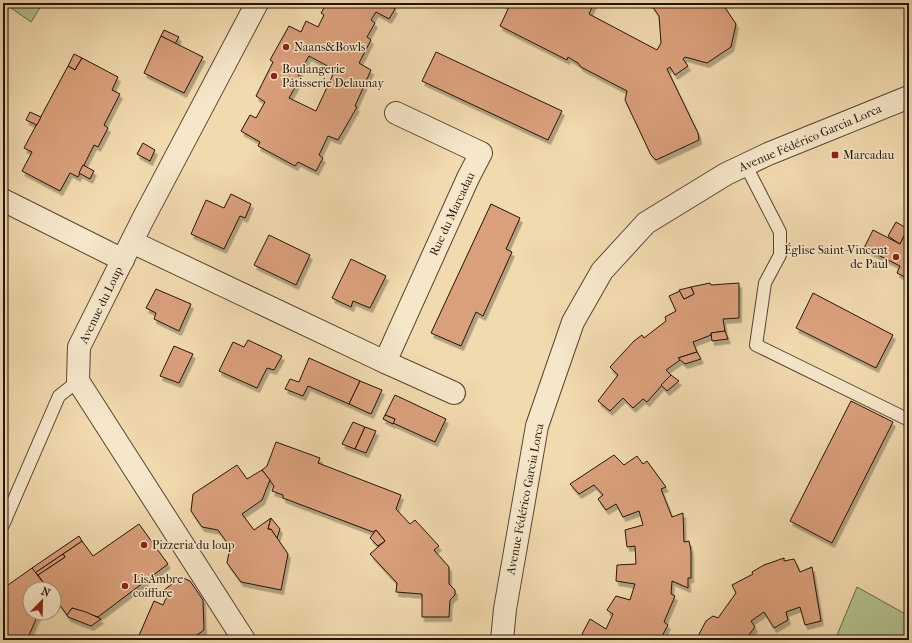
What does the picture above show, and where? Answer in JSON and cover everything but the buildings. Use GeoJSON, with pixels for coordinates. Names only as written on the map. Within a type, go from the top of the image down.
{"type":"FeatureCollection","features":[{"type":"Feature","properties":{"kind":"street","name":"Avenue du Loup"},"geometry":{"type":"LineString","coordinates":[[78,381],[79,347],[127,251],[257,3]]}},
{"type":"Feature","properties":{"kind":"street","name":"Avenue Fédérico Garcia Lorca"},"geometry":{"type":"LineString","coordinates":[[502,640],[505,609],[538,426],[573,322],[602,271],[646,223],[745,164],[909,97]]}},
{"type":"Feature","properties":{"kind":"street","name":"Rue du Marcadau"},"geometry":{"type":"LineString","coordinates":[[385,362],[468,178],[482,153],[396,113]]}},
{"type":"Feature","properties":{"kind":"street"},"geometry":{"type":"LineString","coordinates":[[3,200],[127,251],[454,393]]}},
{"type":"Feature","properties":{"kind":"street"},"geometry":{"type":"LineString","coordinates":[[78,381],[244,640],[257,640]]}},
{"type":"Feature","properties":{"kind":"lane"},"geometry":{"type":"LineString","coordinates":[[745,164],[780,232],[780,255],[765,283],[756,345],[909,420]]}},
{"type":"Feature","properties":{"kind":"lane"},"geometry":{"type":"LineString","coordinates":[[3,525],[59,396],[78,381]]}},
{"type":"Feature","properties":{"kind":"green space"},"geometry":{"type":"Polygon","coordinates":[[[4,3],[43,3],[31,22],[4,3]]]}},
{"type":"Feature","properties":{"kind":"green space"},"geometry":{"type":"Polygon","coordinates":[[[857,587],[909,616],[909,640],[835,640],[857,587]]]}},
{"type":"Feature","properties":{"kind":"place","name":"Naans&Bowls"},"geometry":{"type":"Point","coordinates":[286,47]}},
{"type":"Feature","properties":{"kind":"place","name":"Boulangerie Pâtisserie Delaunay"},"geometry":{"type":"Point","coordinates":[274,76]}},
{"type":"Feature","properties":{"kind":"place","name":"Marcadau"},"geometry":{"type":"Point","coordinates":[835,155]}},
{"type":"Feature","properties":{"kind":"place","name":"Église Saint-Vincent de Paul"},"geometry":{"type":"Point","coordinates":[896,257]}},
{"type":"Feature","properties":{"kind":"place","name":"Pizzeria du loup"},"geometry":{"type":"Point","coordinates":[144,545]}},
{"type":"Feature","properties":{"kind":"place","name":"LisAmbre coiffure"},"geometry":{"type":"Point","coordinates":[125,586]}}]}
